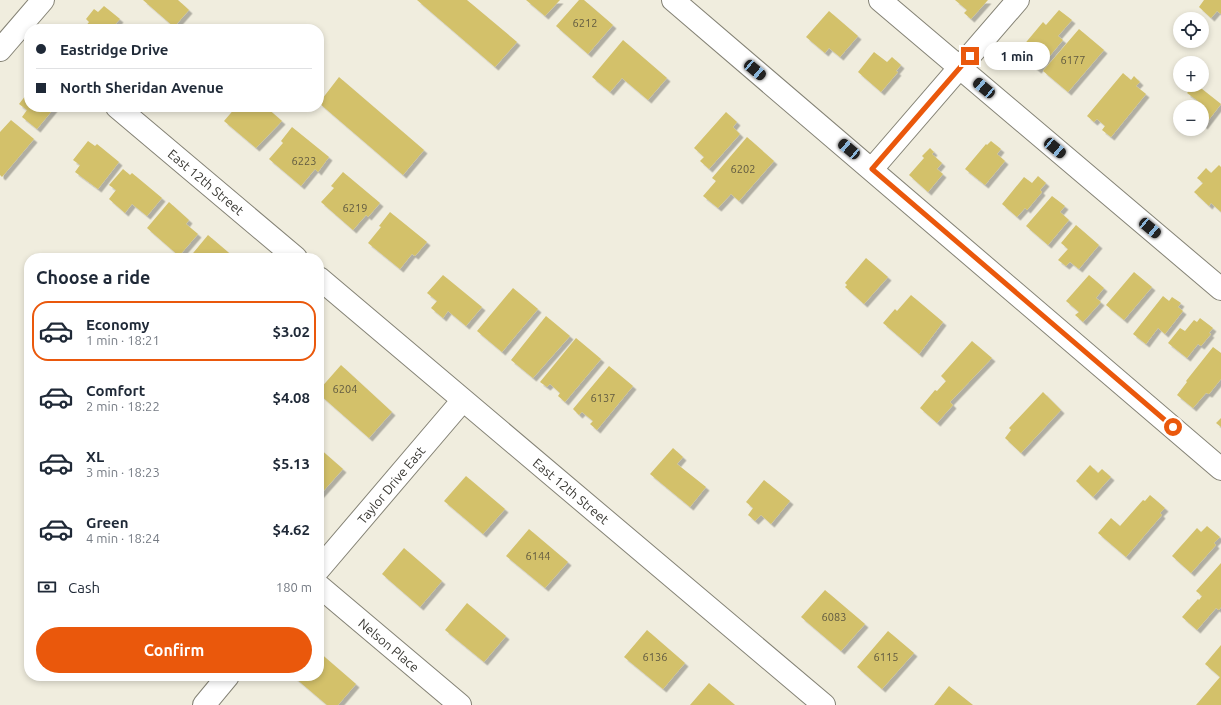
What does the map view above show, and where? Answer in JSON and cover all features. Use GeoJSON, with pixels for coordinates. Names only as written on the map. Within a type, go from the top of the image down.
{"type":"FeatureCollection","features":[{"type":"Feature","properties":{"kind":"street"},"geometry":{"type":"LineString","coordinates":[[28,24],[43,0]]}},
{"type":"Feature","properties":{"kind":"street"},"geometry":{"type":"LineString","coordinates":[[673,0],[1221,469]]}},
{"type":"Feature","properties":{"kind":"street"},"geometry":{"type":"LineString","coordinates":[[880,0],[1221,289]]}},
{"type":"Feature","properties":{"kind":"street"},"geometry":{"type":"LineString","coordinates":[[872,169],[1018,0]]}},
{"type":"Feature","properties":{"kind":"street"},"geometry":{"type":"LineString","coordinates":[[0,50],[24,30]]}},
{"type":"Feature","properties":{"kind":"street","name":"East 12th Street"},"geometry":{"type":"LineString","coordinates":[[123,112],[290,253]]}},
{"type":"Feature","properties":{"kind":"street","name":"East 12th Street"},"geometry":{"type":"LineString","coordinates":[[324,282],[821,704]]}},
{"type":"Feature","properties":{"kind":"street","name":"Taylor Drive East"},"geometry":{"type":"LineString","coordinates":[[324,563],[463,400]]}},
{"type":"Feature","properties":{"kind":"street","name":"Nelson Place"},"geometry":{"type":"LineString","coordinates":[[324,590],[460,705]]}},
{"type":"Feature","properties":{"kind":"street"},"geometry":{"type":"LineString","coordinates":[[204,705],[224,681]]}},
{"type":"Feature","properties":{"kind":"building"},"geometry":{"type":"Polygon","coordinates":[[[143,0],[178,0],[189,10],[177,24],[171,24],[143,0]]]}},
{"type":"Feature","properties":{"kind":"building"},"geometry":{"type":"Polygon","coordinates":[[[417,0],[467,0],[517,42],[495,67],[417,0]]]}},
{"type":"Feature","properties":{"kind":"building"},"geometry":{"type":"Polygon","coordinates":[[[526,0],[560,0],[545,16],[526,0]]]}},
{"type":"Feature","properties":{"kind":"building"},"geometry":{"type":"Polygon","coordinates":[[[579,0],[584,0],[613,25],[588,54],[556,26],[579,0]]]}},
{"type":"Feature","properties":{"kind":"building"},"geometry":{"type":"Polygon","coordinates":[[[955,0],[988,0],[971,19],[964,13],[967,10],[955,0]]]}},
{"type":"Feature","properties":{"kind":"building"},"geometry":{"type":"Polygon","coordinates":[[[1204,0],[1221,0],[1221,14],[1217,11],[1211,18],[1209,16],[1209,12],[1204,12],[1199,7],[1204,0]]]}},
{"type":"Feature","properties":{"kind":"building"},"geometry":{"type":"Polygon","coordinates":[[[104,6],[120,19],[116,24],[87,24],[89,22],[86,19],[94,9],[98,12],[104,6]]]}},
{"type":"Feature","properties":{"kind":"building"},"geometry":{"type":"Polygon","coordinates":[[[1059,10],[1072,20],[1058,36],[1063,40],[1038,70],[1017,53],[1043,22],[1046,25],[1059,10]]]}},
{"type":"Feature","properties":{"kind":"building"},"geometry":{"type":"Polygon","coordinates":[[[829,11],[858,36],[840,57],[829,48],[825,53],[806,37],[829,11]]]}},
{"type":"Feature","properties":{"kind":"building"},"geometry":{"type":"Polygon","coordinates":[[[1079,29],[1104,50],[1068,92],[1043,71],[1079,29]]]}},
{"type":"Feature","properties":{"kind":"building"},"geometry":{"type":"Polygon","coordinates":[[[623,40],[667,78],[648,100],[622,78],[610,92],[592,77],[623,40]]]}},
{"type":"Feature","properties":{"kind":"building"},"geometry":{"type":"Polygon","coordinates":[[[874,52],[887,62],[892,57],[901,65],[896,71],[898,72],[881,92],[858,72],[874,52]]]}},
{"type":"Feature","properties":{"kind":"building"},"geometry":{"type":"Polygon","coordinates":[[[1123,73],[1131,80],[1134,76],[1140,82],[1136,86],[1146,94],[1111,137],[1102,130],[1105,126],[1097,119],[1094,122],[1087,116],[1123,73]]]}},
{"type":"Feature","properties":{"kind":"building"},"geometry":{"type":"Polygon","coordinates":[[[339,77],[424,150],[403,175],[324,107],[324,96],[339,77]]]}},
{"type":"Feature","properties":{"kind":"building"},"geometry":{"type":"Polygon","coordinates":[[[1206,92],[1221,104],[1209,120],[1209,100],[1197,100],[1187,93],[1206,92]]]}},
{"type":"Feature","properties":{"kind":"building"},"geometry":{"type":"Polygon","coordinates":[[[24,98],[24,108],[19,104],[24,98]]]}},
{"type":"Feature","properties":{"kind":"building"},"geometry":{"type":"Polygon","coordinates":[[[26,112],[51,112],[37,129],[22,117],[26,112]]]}},
{"type":"Feature","properties":{"kind":"building"},"geometry":{"type":"Polygon","coordinates":[[[232,112],[272,112],[282,121],[256,148],[224,121],[232,112]]]}},
{"type":"Feature","properties":{"kind":"building"},"geometry":{"type":"Polygon","coordinates":[[[726,112],[737,122],[733,127],[740,134],[709,169],[700,161],[704,157],[694,148],[726,112]]]}},
{"type":"Feature","properties":{"kind":"building"},"geometry":{"type":"Polygon","coordinates":[[[11,120],[34,139],[2,177],[0,175],[0,132],[11,120]]]}},
{"type":"Feature","properties":{"kind":"building"},"geometry":{"type":"Polygon","coordinates":[[[292,127],[329,157],[318,172],[315,169],[301,186],[269,159],[283,143],[281,141],[292,127]]]}},
{"type":"Feature","properties":{"kind":"building"},"geometry":{"type":"Polygon","coordinates":[[[747,137],[774,161],[739,201],[731,194],[718,208],[703,196],[716,181],[712,178],[747,137]]]}},
{"type":"Feature","properties":{"kind":"building"},"geometry":{"type":"Polygon","coordinates":[[[88,141],[95,146],[97,144],[119,162],[98,189],[75,172],[80,165],[73,160],[88,141]]]}},
{"type":"Feature","properties":{"kind":"building"},"geometry":{"type":"Polygon","coordinates":[[[991,141],[1001,149],[997,154],[1005,161],[985,185],[965,169],[986,144],[987,145],[991,141]]]}},
{"type":"Feature","properties":{"kind":"building"},"geometry":{"type":"Polygon","coordinates":[[[930,148],[934,152],[932,154],[942,163],[937,169],[943,174],[928,192],[909,175],[924,158],[922,156],[930,148]]]}},
{"type":"Feature","properties":{"kind":"building"},"geometry":{"type":"Polygon","coordinates":[[[1219,165],[1221,167],[1221,212],[1211,203],[1209,206],[1194,192],[1203,183],[1197,178],[1206,168],[1211,173],[1219,165]]]}},
{"type":"Feature","properties":{"kind":"building"},"geometry":{"type":"Polygon","coordinates":[[[123,169],[130,175],[132,173],[162,198],[147,216],[132,204],[125,213],[109,199],[116,190],[109,185],[123,169]]]}},
{"type":"Feature","properties":{"kind":"building"},"geometry":{"type":"Polygon","coordinates":[[[343,172],[380,203],[368,217],[366,215],[353,230],[321,202],[334,188],[331,186],[343,172]]]}},
{"type":"Feature","properties":{"kind":"building"},"geometry":{"type":"Polygon","coordinates":[[[1038,176],[1046,183],[1040,190],[1042,192],[1027,210],[1025,208],[1017,217],[1002,204],[1024,177],[1032,183],[1038,176]]]}},
{"type":"Feature","properties":{"kind":"building"},"geometry":{"type":"Polygon","coordinates":[[[1052,196],[1065,206],[1060,212],[1069,220],[1048,245],[1026,226],[1052,196]]]}},
{"type":"Feature","properties":{"kind":"building"},"geometry":{"type":"Polygon","coordinates":[[[169,202],[189,220],[186,224],[198,234],[182,253],[176,253],[147,228],[169,202]]]}},
{"type":"Feature","properties":{"kind":"building"},"geometry":{"type":"Polygon","coordinates":[[[390,212],[427,242],[415,256],[412,254],[400,269],[368,243],[381,227],[379,226],[390,212]]]}},
{"type":"Feature","properties":{"kind":"building"},"geometry":{"type":"Polygon","coordinates":[[[1076,225],[1099,245],[1079,269],[1070,262],[1066,266],[1058,260],[1068,249],[1061,243],[1076,225]]]}},
{"type":"Feature","properties":{"kind":"building"},"geometry":{"type":"Polygon","coordinates":[[[208,235],[229,253],[193,253],[208,235]]]}},
{"type":"Feature","properties":{"kind":"building"},"geometry":{"type":"Polygon","coordinates":[[[866,258],[888,277],[864,304],[845,287],[847,285],[845,283],[866,258]]]}},
{"type":"Feature","properties":{"kind":"building"},"geometry":{"type":"Polygon","coordinates":[[[1134,272],[1152,287],[1124,320],[1106,305],[1134,272]]]}},
{"type":"Feature","properties":{"kind":"building"},"geometry":{"type":"Polygon","coordinates":[[[443,275],[482,307],[466,326],[448,311],[443,318],[431,308],[437,301],[427,293],[443,275]]]}},
{"type":"Feature","properties":{"kind":"building"},"geometry":{"type":"Polygon","coordinates":[[[1089,275],[1104,288],[1096,298],[1101,302],[1083,322],[1075,315],[1079,312],[1066,301],[1089,275]]]}},
{"type":"Feature","properties":{"kind":"building"},"geometry":{"type":"Polygon","coordinates":[[[513,288],[538,309],[502,352],[477,331],[513,288]]]}},
{"type":"Feature","properties":{"kind":"building"},"geometry":{"type":"Polygon","coordinates":[[[911,295],[943,322],[919,354],[883,323],[895,309],[897,311],[911,295]]]}},
{"type":"Feature","properties":{"kind":"building"},"geometry":{"type":"Polygon","coordinates":[[[1163,296],[1169,301],[1172,297],[1181,303],[1178,307],[1183,311],[1165,334],[1158,328],[1146,344],[1133,334],[1163,296]]]}},
{"type":"Feature","properties":{"kind":"building"},"geometry":{"type":"Polygon","coordinates":[[[546,316],[570,336],[533,378],[511,360],[546,316]]]}},
{"type":"Feature","properties":{"kind":"building"},"geometry":{"type":"Polygon","coordinates":[[[1200,318],[1213,328],[1209,333],[1211,334],[1201,346],[1198,344],[1187,358],[1168,343],[1180,328],[1185,331],[1194,320],[1197,322],[1200,318]]]}},
{"type":"Feature","properties":{"kind":"building"},"geometry":{"type":"Polygon","coordinates":[[[576,338],[601,359],[565,402],[558,396],[560,393],[550,384],[547,387],[540,382],[576,338]]]}},
{"type":"Feature","properties":{"kind":"building"},"geometry":{"type":"Polygon","coordinates":[[[972,341],[992,358],[950,402],[953,405],[937,423],[920,408],[935,390],[937,391],[946,381],[941,376],[972,341]]]}},
{"type":"Feature","properties":{"kind":"building"},"geometry":{"type":"Polygon","coordinates":[[[1213,347],[1221,353],[1221,379],[1209,394],[1206,393],[1193,408],[1177,395],[1213,347]]]}},
{"type":"Feature","properties":{"kind":"building"},"geometry":{"type":"Polygon","coordinates":[[[341,365],[392,412],[369,438],[324,398],[324,384],[341,365]]]}},
{"type":"Feature","properties":{"kind":"building"},"geometry":{"type":"Polygon","coordinates":[[[609,366],[633,386],[597,430],[590,424],[593,421],[582,412],[579,415],[573,409],[609,366]]]}},
{"type":"Feature","properties":{"kind":"building"},"geometry":{"type":"Polygon","coordinates":[[[1043,392],[1061,410],[1021,453],[1005,438],[1011,430],[1009,428],[1043,392]]]}},
{"type":"Feature","properties":{"kind":"building"},"geometry":{"type":"Polygon","coordinates":[[[1221,418],[1221,427],[1216,423],[1221,418]]]}},
{"type":"Feature","properties":{"kind":"building"},"geometry":{"type":"Polygon","coordinates":[[[673,448],[683,457],[677,464],[706,487],[690,507],[650,474],[673,448]]]}},
{"type":"Feature","properties":{"kind":"building"},"geometry":{"type":"Polygon","coordinates":[[[324,452],[343,469],[324,490],[324,452]]]}},
{"type":"Feature","properties":{"kind":"building"},"geometry":{"type":"Polygon","coordinates":[[[1090,465],[1098,473],[1102,469],[1111,477],[1093,497],[1076,481],[1090,465]]]}},
{"type":"Feature","properties":{"kind":"building"},"geometry":{"type":"Polygon","coordinates":[[[466,476],[505,509],[483,534],[444,501],[466,476]]]}},
{"type":"Feature","properties":{"kind":"building"},"geometry":{"type":"Polygon","coordinates":[[[764,480],[790,501],[771,524],[761,515],[755,521],[748,515],[753,508],[746,502],[764,480]]]}},
{"type":"Feature","properties":{"kind":"building"},"geometry":{"type":"Polygon","coordinates":[[[1150,495],[1165,508],[1160,513],[1162,515],[1126,557],[1098,533],[1111,518],[1120,526],[1143,500],[1145,501],[1150,495]]]}},
{"type":"Feature","properties":{"kind":"building"},"geometry":{"type":"Polygon","coordinates":[[[1207,526],[1220,537],[1214,543],[1216,545],[1191,573],[1172,556],[1197,528],[1201,532],[1207,526]]]}},
{"type":"Feature","properties":{"kind":"building"},"geometry":{"type":"Polygon","coordinates":[[[529,529],[568,562],[545,588],[506,556],[529,529]]]}},
{"type":"Feature","properties":{"kind":"building"},"geometry":{"type":"Polygon","coordinates":[[[404,548],[442,581],[420,607],[382,574],[404,548]]]}},
{"type":"Feature","properties":{"kind":"building"},"geometry":{"type":"Polygon","coordinates":[[[1221,563],[1221,607],[1219,610],[1216,608],[1197,630],[1182,617],[1202,596],[1196,591],[1221,563]]]}},
{"type":"Feature","properties":{"kind":"building"},"geometry":{"type":"Polygon","coordinates":[[[825,590],[865,624],[841,651],[801,617],[825,590]]]}},
{"type":"Feature","properties":{"kind":"building"},"geometry":{"type":"Polygon","coordinates":[[[467,603],[506,636],[484,662],[445,630],[467,603]]]}},
{"type":"Feature","properties":{"kind":"building"},"geometry":{"type":"Polygon","coordinates":[[[647,630],[685,663],[663,689],[624,657],[647,630]]]}},
{"type":"Feature","properties":{"kind":"building"},"geometry":{"type":"Polygon","coordinates":[[[888,631],[914,653],[882,689],[857,667],[888,631]]]}},
{"type":"Feature","properties":{"kind":"building"},"geometry":{"type":"Polygon","coordinates":[[[1221,645],[1221,705],[1196,705],[1220,677],[1205,664],[1221,645]]]}},
{"type":"Feature","properties":{"kind":"building"},"geometry":{"type":"Polygon","coordinates":[[[324,656],[356,684],[338,705],[327,705],[299,681],[324,681],[324,656]]]}},
{"type":"Feature","properties":{"kind":"building"},"geometry":{"type":"Polygon","coordinates":[[[709,683],[735,705],[690,705],[709,683]]]}},
{"type":"Feature","properties":{"kind":"building"},"geometry":{"type":"Polygon","coordinates":[[[949,686],[973,705],[934,705],[949,686]]]}},
{"type":"Feature","properties":{"kind":"route"},"geometry":{"type":"LineString","coordinates":[[970,56],[872,169],[1173,427]]}}]}
